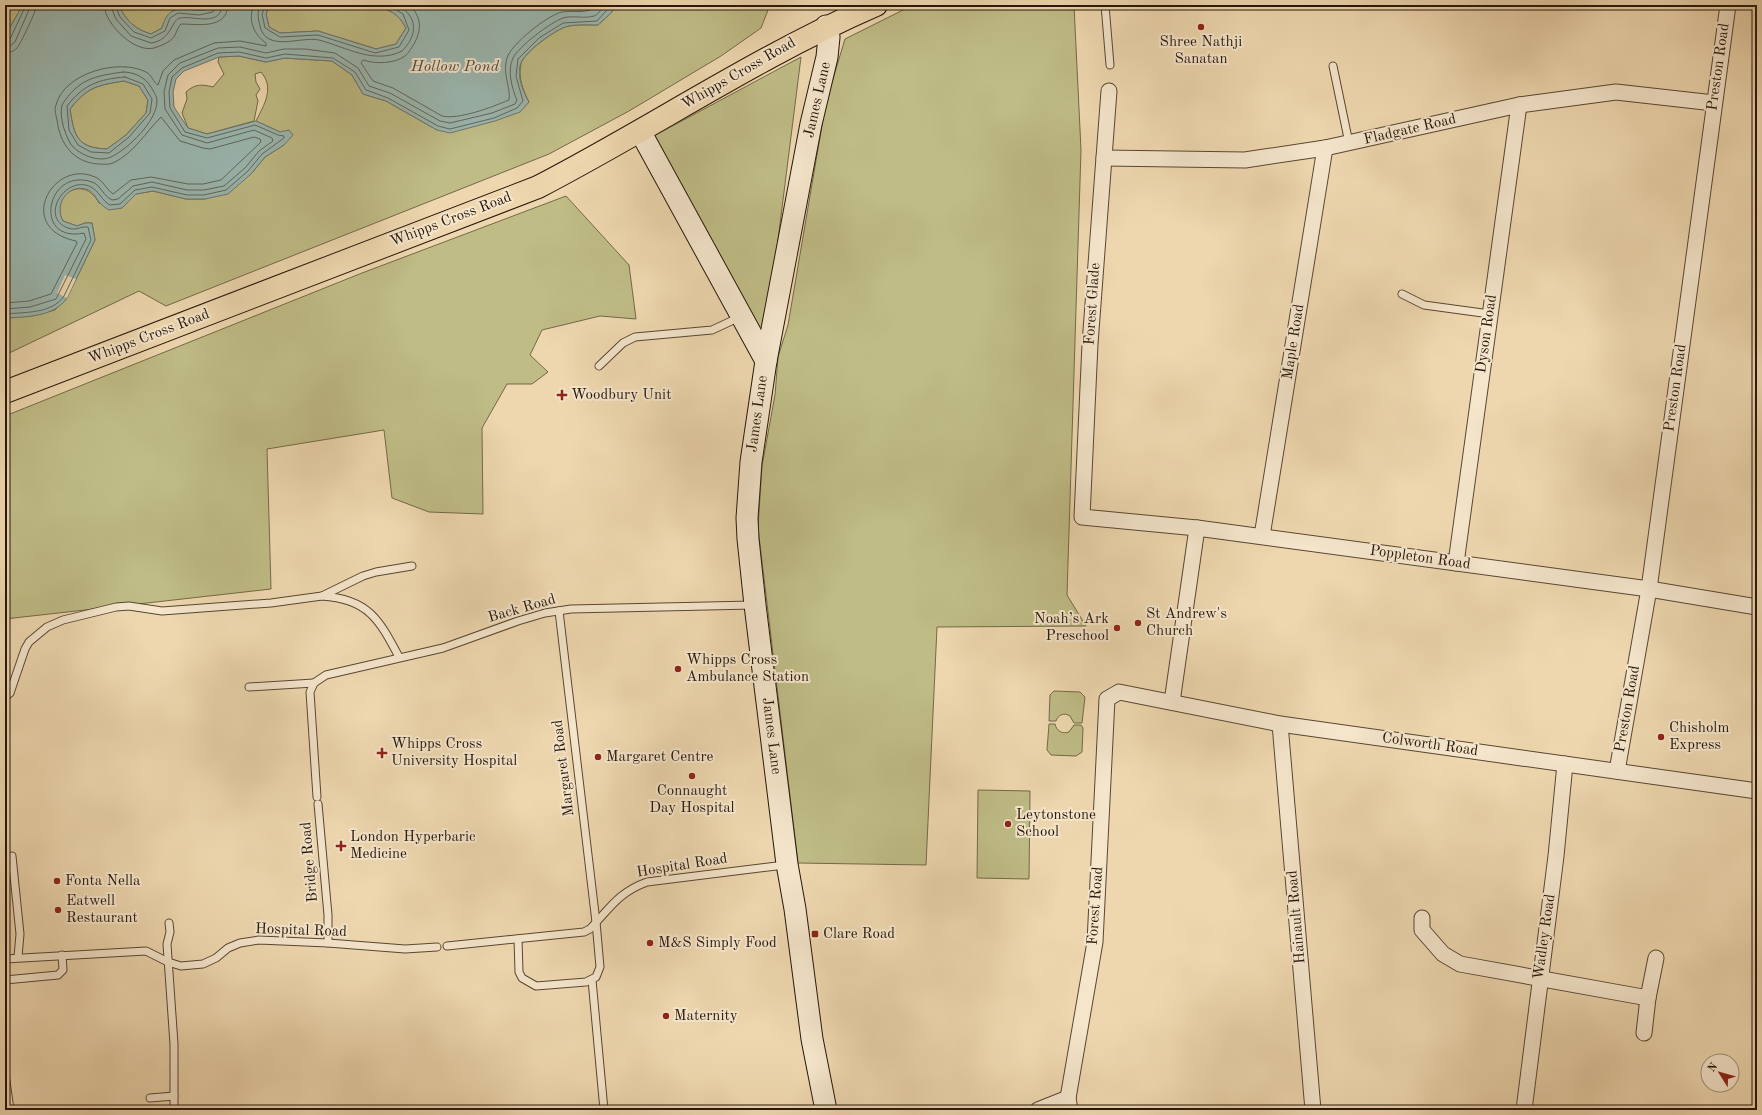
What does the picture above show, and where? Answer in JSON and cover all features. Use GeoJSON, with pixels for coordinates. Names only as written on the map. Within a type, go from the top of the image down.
{"type":"FeatureCollection","features":[{"type":"Feature","properties":{"kind":"main road","name":"Whipps Cross Road"},"geometry":{"type":"LineString","coordinates":[[5,392],[538,187],[640,131],[769,56],[826,26],[876,5]]}},
{"type":"Feature","properties":{"kind":"street","name":"Preston Road"},"geometry":{"type":"LineString","coordinates":[[1617,771],[1649,589],[1728,5]]}},
{"type":"Feature","properties":{"kind":"street","name":"James Lane"},"geometry":{"type":"LineString","coordinates":[[826,26],[829,37],[827,57],[812,124],[766,361],[748,498],[748,539],[755,605],[787,864],[795,908],[812,1039],[826,1110]]}},
{"type":"Feature","properties":{"kind":"street","name":"Forest Glade"},"geometry":{"type":"LineString","coordinates":[[1082,517],[1090,344],[1109,91]]}},
{"type":"Feature","properties":{"kind":"street","name":"Fladgate Road"},"geometry":{"type":"LineString","coordinates":[[1104,158],[1245,160],[1325,148],[1519,105],[1616,92],[1714,103]]}},
{"type":"Feature","properties":{"kind":"street","name":"Dyson Road"},"geometry":{"type":"LineString","coordinates":[[1456,563],[1519,105]]}},
{"type":"Feature","properties":{"kind":"street","name":"James Lane"},"geometry":{"type":"LineString","coordinates":[[640,131],[766,361]]}},
{"type":"Feature","properties":{"kind":"street","name":"Maple Road"},"geometry":{"type":"LineString","coordinates":[[1262,536],[1325,148]]}},
{"type":"Feature","properties":{"kind":"street","name":"Poppleton Road"},"geometry":{"type":"LineString","coordinates":[[1082,517],[1262,536],[1649,589],[1757,607]]}},
{"type":"Feature","properties":{"kind":"street"},"geometry":{"type":"LineString","coordinates":[[1172,702],[1197,528]]}},
{"type":"Feature","properties":{"kind":"street","name":"Colworth Road"},"geometry":{"type":"LineString","coordinates":[[1107,699],[1119,692],[1280,724],[1757,790]]}},
{"type":"Feature","properties":{"kind":"street","name":"Forest Road"},"geometry":{"type":"LineString","coordinates":[[1069,1104],[1095,942],[1107,699]]}},
{"type":"Feature","properties":{"kind":"street","name":"Hainault Road"},"geometry":{"type":"LineString","coordinates":[[1280,724],[1313,1110]]}},
{"type":"Feature","properties":{"kind":"street","name":"Wadley Road"},"geometry":{"type":"LineString","coordinates":[[1524,1110],[1556,856],[1565,764]]}},
{"type":"Feature","properties":{"kind":"street"},"geometry":{"type":"LineString","coordinates":[[1422,918],[1422,930],[1444,954],[1460,964],[1648,998]]}},
{"type":"Feature","properties":{"kind":"street"},"geometry":{"type":"LineString","coordinates":[[1644,1033],[1648,998],[1656,958]]}},
{"type":"Feature","properties":{"kind":"street"},"geometry":{"type":"LineString","coordinates":[[1038,1110],[1069,1104]]}},
{"type":"Feature","properties":{"kind":"lane"},"geometry":{"type":"LineString","coordinates":[[1105,5],[1110,65]]}},
{"type":"Feature","properties":{"kind":"lane"},"geometry":{"type":"LineString","coordinates":[[1333,66],[1349,143]]}},
{"type":"Feature","properties":{"kind":"lane"},"geometry":{"type":"LineString","coordinates":[[1402,294],[1424,305],[1490,314]]}},
{"type":"Feature","properties":{"kind":"lane"},"geometry":{"type":"LineString","coordinates":[[599,366],[622,343],[634,337],[712,330],[742,315]]}},
{"type":"Feature","properties":{"kind":"lane"},"geometry":{"type":"LineString","coordinates":[[322,596],[363,576],[376,572],[412,566]]}},
{"type":"Feature","properties":{"kind":"lane"},"geometry":{"type":"LineString","coordinates":[[5,697],[10,692],[25,649],[29,642],[47,627],[63,620],[116,607],[129,606],[162,611],[271,603],[322,596],[348,599],[358,603],[369,612],[389,637],[399,657]]}},
{"type":"Feature","properties":{"kind":"lane","name":"Back Road"},"geometry":{"type":"LineString","coordinates":[[314,684],[332,674],[399,657],[444,648],[518,621],[571,609],[755,605]]}},
{"type":"Feature","properties":{"kind":"lane","name":"Margaret Road"},"geometry":{"type":"LineString","coordinates":[[559,612],[596,922]]}},
{"type":"Feature","properties":{"kind":"lane"},"geometry":{"type":"LineString","coordinates":[[249,687],[314,684]]}},
{"type":"Feature","properties":{"kind":"lane","name":"Bridge Road"},"geometry":{"type":"LineString","coordinates":[[314,684],[310,692],[328,915],[328,943]]}},
{"type":"Feature","properties":{"kind":"lane"},"geometry":{"type":"LineString","coordinates":[[12,856],[20,934],[18,957]]}},
{"type":"Feature","properties":{"kind":"lane","name":"Hospital Road"},"geometry":{"type":"LineString","coordinates":[[447,946],[576,934],[590,929],[620,896],[633,887],[647,882],[787,864]]}},
{"type":"Feature","properties":{"kind":"lane"},"geometry":{"type":"LineString","coordinates":[[518,939],[520,972],[522,978],[528,983],[536,986],[545,986],[592,980],[596,977],[600,967],[596,922]]}},
{"type":"Feature","properties":{"kind":"lane"},"geometry":{"type":"LineString","coordinates":[[169,923],[170,932],[167,944],[174,1044],[174,1110]]}},
{"type":"Feature","properties":{"kind":"lane","name":"Hospital Road"},"geometry":{"type":"LineString","coordinates":[[5,959],[146,950],[168,962],[181,966],[203,964],[216,958],[228,948],[240,943],[259,940],[328,943],[405,949],[437,947]]}},
{"type":"Feature","properties":{"kind":"lane"},"geometry":{"type":"LineString","coordinates":[[5,980],[58,975],[63,970],[62,955]]}},
{"type":"Feature","properties":{"kind":"lane"},"geometry":{"type":"LineString","coordinates":[[592,980],[604,1110]]}},
{"type":"Feature","properties":{"kind":"lane"},"geometry":{"type":"LineString","coordinates":[[5,1074],[10,1110]]}},
{"type":"Feature","properties":{"kind":"lane"},"geometry":{"type":"LineString","coordinates":[[150,1098],[174,1096]]}},
{"type":"Feature","properties":{"kind":"shaded area"},"geometry":{"type":"Polygon","coordinates":[[[5,5],[23,5],[10,27],[5,43],[5,5]]]}},
{"type":"Feature","properties":{"kind":"shaded area"},"geometry":{"type":"Polygon","coordinates":[[[118,5],[215,5],[209,9],[190,9],[167,16],[162,28],[151,34],[135,27],[118,5]]]}},
{"type":"Feature","properties":{"kind":"shaded area"},"geometry":{"type":"Polygon","coordinates":[[[270,5],[374,5],[397,15],[406,28],[396,44],[376,49],[318,31],[280,33],[269,27],[266,14],[270,5]]]}},
{"type":"Feature","properties":{"kind":"shaded area"},"geometry":{"type":"Polygon","coordinates":[[[612,5],[770,5],[761,28],[721,56],[629,111],[549,154],[166,306],[139,291],[5,355],[5,318],[32,316],[55,310],[67,298],[95,240],[92,223],[85,223],[77,226],[63,221],[60,212],[60,203],[64,196],[70,191],[77,189],[85,190],[92,194],[99,203],[122,208],[136,194],[153,191],[186,199],[205,199],[251,174],[265,157],[284,145],[280,132],[256,121],[265,103],[268,90],[265,78],[261,72],[255,74],[256,82],[260,89],[256,95],[258,101],[254,121],[207,134],[188,128],[182,113],[187,99],[186,92],[192,87],[198,85],[213,87],[224,74],[218,62],[219,57],[239,56],[266,62],[284,58],[332,61],[352,75],[363,94],[386,101],[437,130],[529,102],[523,88],[520,74],[521,64],[527,54],[560,29],[577,25],[598,25],[612,12],[612,5]]]}},
{"type":"Feature","properties":{"kind":"shaded area"},"geometry":{"type":"Polygon","coordinates":[[[913,5],[1074,5],[1081,150],[1067,595],[1086,626],[937,627],[926,865],[798,863],[758,528],[762,466],[775,395],[778,357],[788,325],[826,102],[845,39],[913,5]]]}},
{"type":"Feature","properties":{"kind":"shaded area"},"geometry":{"type":"Polygon","coordinates":[[[801,57],[767,327],[761,335],[650,138],[801,57]]]}},
{"type":"Feature","properties":{"kind":"shaded area"},"geometry":{"type":"Polygon","coordinates":[[[124,81],[139,86],[148,100],[146,113],[126,135],[107,149],[89,146],[83,143],[79,139],[73,126],[70,109],[82,96],[94,88],[124,81]]]}},
{"type":"Feature","properties":{"kind":"shaded area"},"geometry":{"type":"Polygon","coordinates":[[[566,196],[629,265],[636,319],[600,316],[542,330],[530,355],[548,372],[532,384],[507,384],[482,428],[483,514],[429,512],[392,498],[384,430],[267,449],[271,589],[5,619],[5,416],[362,273],[566,196]]]}},
{"type":"Feature","properties":{"kind":"shaded area"},"geometry":{"type":"Polygon","coordinates":[[[1054,691],[1080,692],[1085,697],[1082,723],[1074,723],[1070,716],[1066,714],[1060,716],[1056,721],[1049,721],[1050,695],[1054,691]]]}},
{"type":"Feature","properties":{"kind":"shaded area"},"geometry":{"type":"Polygon","coordinates":[[[1049,724],[1055,724],[1060,732],[1065,733],[1069,732],[1074,725],[1081,725],[1083,728],[1082,752],[1076,756],[1051,755],[1047,750],[1049,724]]]}},
{"type":"Feature","properties":{"kind":"shaded area"},"geometry":{"type":"Polygon","coordinates":[[[978,790],[1030,791],[1029,879],[977,878],[978,790]]]}},
{"type":"Feature","properties":{"kind":"water","name":"Hollow Pond"},"geometry":{"type":"Polygon","coordinates":[[[23,5],[118,5],[135,27],[151,34],[162,28],[167,16],[172,11],[178,9],[203,10],[209,9],[215,5],[270,5],[266,14],[269,27],[280,33],[318,31],[376,49],[396,44],[406,28],[397,15],[374,5],[612,5],[612,12],[598,25],[577,25],[565,27],[541,42],[529,52],[522,61],[519,71],[522,88],[529,102],[520,112],[495,121],[450,133],[437,130],[386,101],[363,94],[352,75],[332,61],[285,58],[266,62],[239,56],[219,57],[184,71],[176,79],[173,92],[174,107],[188,128],[207,134],[256,121],[280,132],[289,130],[293,135],[284,145],[265,157],[251,174],[228,194],[205,199],[186,199],[153,191],[136,194],[122,208],[109,210],[101,204],[89,190],[82,188],[70,192],[65,196],[60,207],[60,214],[63,221],[77,226],[85,223],[92,223],[95,240],[67,298],[55,309],[39,315],[5,318],[5,43],[10,27],[23,5]],[[124,81],[115,82],[94,88],[82,96],[70,109],[73,126],[79,139],[89,146],[107,149],[126,135],[146,113],[148,100],[139,86],[124,81]]]}},
{"type":"Feature","properties":{"kind":"pier"},"geometry":{"type":"Polygon","coordinates":[[[65,275],[76,279],[67,298],[57,293],[65,275]]]}},
{"type":"Feature","properties":{"kind":"place","name":"Shree Nathji Sanatan"},"geometry":{"type":"Point","coordinates":[1201,27]}},
{"type":"Feature","properties":{"kind":"place","name":"Woodbury Unit"},"geometry":{"type":"Point","coordinates":[562,395]}},
{"type":"Feature","properties":{"kind":"place","name":"St Andrew's Church"},"geometry":{"type":"Point","coordinates":[1138,623]}},
{"type":"Feature","properties":{"kind":"place","name":"Noah’s Ark Preschool"},"geometry":{"type":"Point","coordinates":[1117,628]}},
{"type":"Feature","properties":{"kind":"place","name":"Whipps Cross Ambulance Station"},"geometry":{"type":"Point","coordinates":[678,669]}},
{"type":"Feature","properties":{"kind":"place","name":"Chisholm Express"},"geometry":{"type":"Point","coordinates":[1661,737]}},
{"type":"Feature","properties":{"kind":"place","name":"Whipps Cross University Hospital"},"geometry":{"type":"Point","coordinates":[382,753]}},
{"type":"Feature","properties":{"kind":"place","name":"Margaret Centre"},"geometry":{"type":"Point","coordinates":[598,757]}},
{"type":"Feature","properties":{"kind":"place","name":"Connaught Day Hospital"},"geometry":{"type":"Point","coordinates":[692,776]}},
{"type":"Feature","properties":{"kind":"place","name":"Leytonstone School"},"geometry":{"type":"Point","coordinates":[1008,824]}},
{"type":"Feature","properties":{"kind":"place","name":"London Hyperbaric Medicine"},"geometry":{"type":"Point","coordinates":[341,846]}},
{"type":"Feature","properties":{"kind":"place","name":"Fonta Nella"},"geometry":{"type":"Point","coordinates":[57,881]}},
{"type":"Feature","properties":{"kind":"place","name":"Eatwell Restaurant"},"geometry":{"type":"Point","coordinates":[58,910]}},
{"type":"Feature","properties":{"kind":"place","name":"Clare Road"},"geometry":{"type":"Point","coordinates":[815,934]}},
{"type":"Feature","properties":{"kind":"place","name":"M&S Simply Food"},"geometry":{"type":"Point","coordinates":[650,943]}},
{"type":"Feature","properties":{"kind":"place","name":"Maternity"},"geometry":{"type":"Point","coordinates":[666,1016]}}]}
